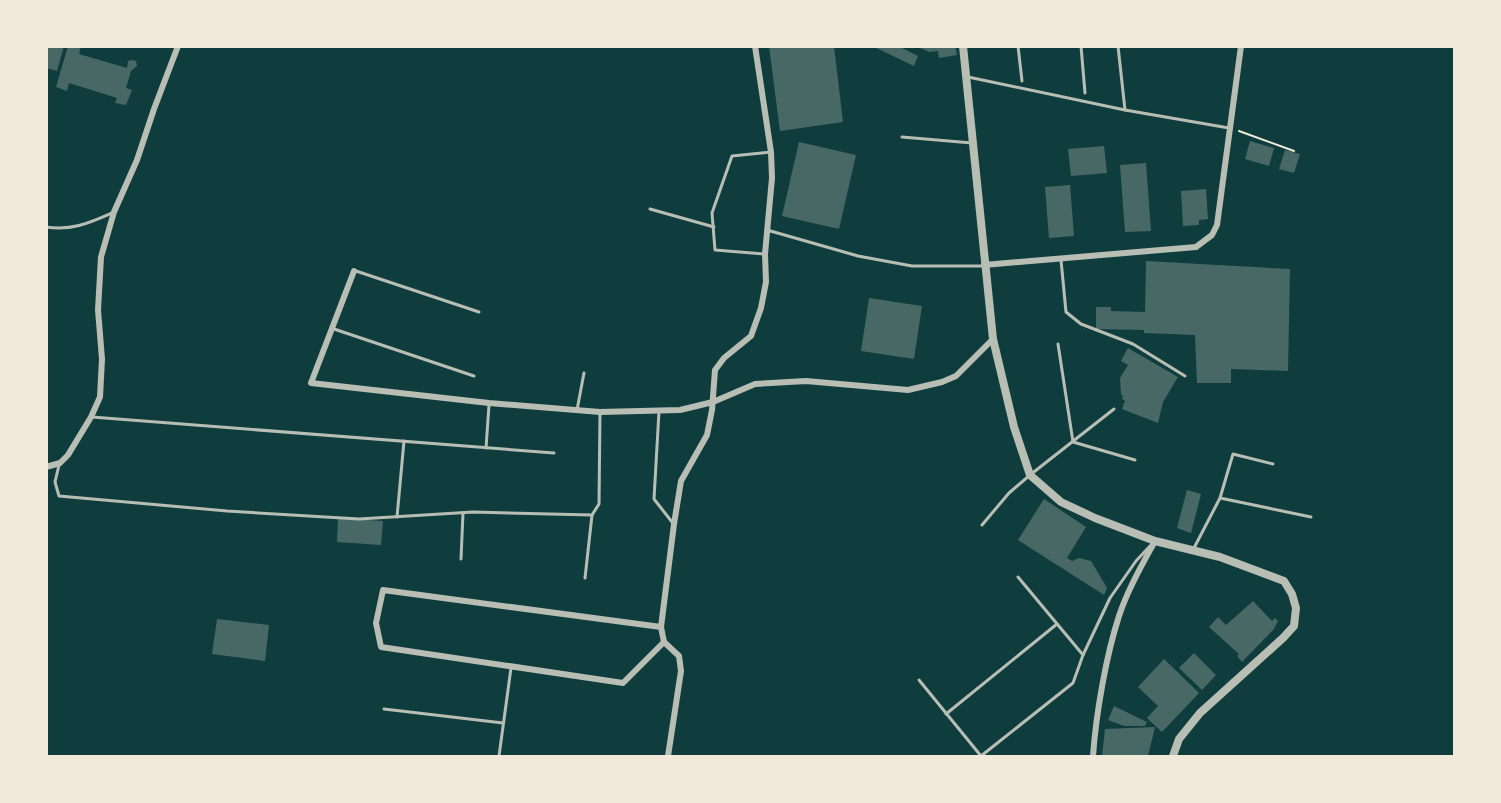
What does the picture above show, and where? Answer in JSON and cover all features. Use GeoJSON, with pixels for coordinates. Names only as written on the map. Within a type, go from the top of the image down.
{"type":"FeatureCollection","features":[{"type":"Feature","properties":{"kind":"street"},"geometry":{"type":"LineString","coordinates":[[46,467],[60,463],[68,455],[100,398],[102,359],[98,310],[101,257],[114,212],[137,160],[178,46]]}},
{"type":"Feature","properties":{"kind":"street"},"geometry":{"type":"LineString","coordinates":[[668,756],[681,671],[679,656],[664,642],[661,627],[681,481],[707,435],[715,370],[724,358],[751,336],[761,308],[766,282],[765,254],[772,178],[771,152],[755,46]]}},
{"type":"Feature","properties":{"kind":"street"},"geometry":{"type":"LineString","coordinates":[[963,46],[993,339],[1014,427],[1030,475],[1061,502],[1095,518],[1155,541],[1258,570],[1284,581],[1292,594],[1296,608],[1294,626],[1200,713],[1179,739],[1173,756]]}},
{"type":"Feature","properties":{"kind":"street"},"geometry":{"type":"LineString","coordinates":[[984,266],[1196,246],[1212,235],[1217,225],[1241,46]]}},
{"type":"Feature","properties":{"kind":"street"},"geometry":{"type":"LineString","coordinates":[[354,270],[311,383],[489,403],[600,412],[680,410],[712,402],[755,384],[806,381],[908,390],[942,382],[956,376],[993,339]]}},
{"type":"Feature","properties":{"kind":"street"},"geometry":{"type":"LineString","coordinates":[[1093,756],[1107,666],[1119,616],[1135,577],[1155,541]]}},
{"type":"Feature","properties":{"kind":"street"},"geometry":{"type":"LineString","coordinates":[[661,627],[383,590],[376,624],[381,647],[623,683],[664,642]]}},
{"type":"Feature","properties":{"kind":"lane"},"geometry":{"type":"LineString","coordinates":[[1018,46],[1022,81]]}},
{"type":"Feature","properties":{"kind":"lane"},"geometry":{"type":"LineString","coordinates":[[1081,46],[1085,93]]}},
{"type":"Feature","properties":{"kind":"lane"},"geometry":{"type":"LineString","coordinates":[[1118,46],[1125,110]]}},
{"type":"Feature","properties":{"kind":"lane"},"geometry":{"type":"LineString","coordinates":[[965,76],[1125,110],[1231,129]]}},
{"type":"Feature","properties":{"kind":"lane"},"geometry":{"type":"LineString","coordinates":[[902,137],[972,143]]}},
{"type":"Feature","properties":{"kind":"lane"},"geometry":{"type":"LineString","coordinates":[[765,254],[715,250],[712,213],[732,156],[771,152]]}},
{"type":"Feature","properties":{"kind":"lane"},"geometry":{"type":"LineString","coordinates":[[650,209],[714,227]]}},
{"type":"Feature","properties":{"kind":"lane"},"geometry":{"type":"LineString","coordinates":[[46,227],[64,230],[87,224],[114,212]]}},
{"type":"Feature","properties":{"kind":"lane"},"geometry":{"type":"LineString","coordinates":[[767,231],[858,256],[912,266],[984,266]]}},
{"type":"Feature","properties":{"kind":"lane"},"geometry":{"type":"LineString","coordinates":[[1061,258],[1066,312],[1081,324],[1133,344],[1185,376]]}},
{"type":"Feature","properties":{"kind":"lane"},"geometry":{"type":"LineString","coordinates":[[354,270],[479,312]]}},
{"type":"Feature","properties":{"kind":"lane"},"geometry":{"type":"LineString","coordinates":[[332,328],[474,376]]}},
{"type":"Feature","properties":{"kind":"lane"},"geometry":{"type":"LineString","coordinates":[[1058,344],[1073,442]]}},
{"type":"Feature","properties":{"kind":"lane"},"geometry":{"type":"LineString","coordinates":[[577,410],[584,373]]}},
{"type":"Feature","properties":{"kind":"lane"},"geometry":{"type":"LineString","coordinates":[[486,448],[489,403]]}},
{"type":"Feature","properties":{"kind":"lane"},"geometry":{"type":"LineString","coordinates":[[982,525],[1009,493],[1114,409]]}},
{"type":"Feature","properties":{"kind":"lane"},"geometry":{"type":"LineString","coordinates":[[659,411],[654,500],[674,524]]}},
{"type":"Feature","properties":{"kind":"lane"},"geometry":{"type":"LineString","coordinates":[[585,578],[592,515],[599,504],[600,412]]}},
{"type":"Feature","properties":{"kind":"lane"},"geometry":{"type":"LineString","coordinates":[[91,417],[554,453]]}},
{"type":"Feature","properties":{"kind":"lane"},"geometry":{"type":"LineString","coordinates":[[397,517],[404,441]]}},
{"type":"Feature","properties":{"kind":"lane"},"geometry":{"type":"LineString","coordinates":[[1073,442],[1135,460]]}},
{"type":"Feature","properties":{"kind":"lane"},"geometry":{"type":"LineString","coordinates":[[1193,550],[1220,498],[1233,454],[1273,464]]}},
{"type":"Feature","properties":{"kind":"lane"},"geometry":{"type":"LineString","coordinates":[[60,463],[55,482],[59,496],[359,519],[463,513],[592,515]]}},
{"type":"Feature","properties":{"kind":"lane"},"geometry":{"type":"LineString","coordinates":[[1220,498],[1311,517]]}},
{"type":"Feature","properties":{"kind":"lane"},"geometry":{"type":"LineString","coordinates":[[461,559],[463,513]]}},
{"type":"Feature","properties":{"kind":"lane"},"geometry":{"type":"LineString","coordinates":[[919,680],[981,756],[1073,683],[1083,655],[1110,598],[1136,561],[1155,541]]}},
{"type":"Feature","properties":{"kind":"lane"},"geometry":{"type":"LineString","coordinates":[[1018,577],[1083,655]]}},
{"type":"Feature","properties":{"kind":"lane"},"geometry":{"type":"LineString","coordinates":[[946,714],[1057,624]]}},
{"type":"Feature","properties":{"kind":"lane"},"geometry":{"type":"LineString","coordinates":[[498,756],[511,666]]}},
{"type":"Feature","properties":{"kind":"lane"},"geometry":{"type":"LineString","coordinates":[[384,709],[503,723]]}},
{"type":"Feature","properties":{"kind":"path"},"geometry":{"type":"LineString","coordinates":[[1231,129],[1294,151]]}},
{"type":"Feature","properties":{"kind":"building"},"geometry":{"type":"Polygon","coordinates":[[[46,46],[64,46],[57,71],[46,68],[46,46]]]}},
{"type":"Feature","properties":{"kind":"building"},"geometry":{"type":"Polygon","coordinates":[[[68,46],[81,46],[79,54],[127,68],[128,61],[136,61],[137,66],[131,71],[126,88],[132,90],[126,105],[115,103],[117,98],[69,83],[67,91],[56,87],[68,46]]]}},
{"type":"Feature","properties":{"kind":"building"},"geometry":{"type":"Polygon","coordinates":[[[769,46],[834,46],[843,122],[780,131],[769,46]]]}},
{"type":"Feature","properties":{"kind":"building"},"geometry":{"type":"Polygon","coordinates":[[[872,46],[898,46],[918,56],[914,66],[872,46]]]}},
{"type":"Feature","properties":{"kind":"building"},"geometry":{"type":"Polygon","coordinates":[[[916,46],[955,46],[957,55],[939,58],[938,51],[929,52],[916,46]]]}},
{"type":"Feature","properties":{"kind":"building"},"geometry":{"type":"Polygon","coordinates":[[[1250,141],[1274,148],[1269,166],[1245,159],[1250,141]]]}},
{"type":"Feature","properties":{"kind":"building"},"geometry":{"type":"Polygon","coordinates":[[[799,142],[856,155],[839,229],[782,216],[799,142]]]}},
{"type":"Feature","properties":{"kind":"building"},"geometry":{"type":"Polygon","coordinates":[[[1104,146],[1107,173],[1071,176],[1068,149],[1104,146]]]}},
{"type":"Feature","properties":{"kind":"building"},"geometry":{"type":"Polygon","coordinates":[[[1285,150],[1300,154],[1294,173],[1279,169],[1285,150]]]}},
{"type":"Feature","properties":{"kind":"building"},"geometry":{"type":"Polygon","coordinates":[[[1146,163],[1151,231],[1125,232],[1120,165],[1146,163]]]}},
{"type":"Feature","properties":{"kind":"building"},"geometry":{"type":"Polygon","coordinates":[[[1070,185],[1074,236],[1049,238],[1045,187],[1070,185]]]}},
{"type":"Feature","properties":{"kind":"building"},"geometry":{"type":"Polygon","coordinates":[[[1206,189],[1208,219],[1199,220],[1199,225],[1183,226],[1181,191],[1206,189]]]}},
{"type":"Feature","properties":{"kind":"building"},"geometry":{"type":"Polygon","coordinates":[[[1146,261],[1290,269],[1288,371],[1231,369],[1231,383],[1197,383],[1195,335],[1144,333],[1144,330],[1096,329],[1096,307],[1111,307],[1111,311],[1145,312],[1146,261]]]}},
{"type":"Feature","properties":{"kind":"building"},"geometry":{"type":"Polygon","coordinates":[[[869,298],[922,306],[914,359],[861,351],[869,298]]]}},
{"type":"Feature","properties":{"kind":"building"},"geometry":{"type":"Polygon","coordinates":[[[1128,348],[1178,377],[1163,402],[1158,423],[1122,409],[1125,401],[1122,399],[1120,378],[1128,365],[1121,361],[1128,348]]]}},
{"type":"Feature","properties":{"kind":"building"},"geometry":{"type":"Polygon","coordinates":[[[1187,490],[1201,494],[1191,533],[1177,528],[1187,490]]]}},
{"type":"Feature","properties":{"kind":"building"},"geometry":{"type":"Polygon","coordinates":[[[1044,499],[1086,527],[1067,558],[1072,561],[1079,558],[1091,561],[1107,588],[1104,595],[1018,540],[1044,499]]]}},
{"type":"Feature","properties":{"kind":"building"},"geometry":{"type":"Polygon","coordinates":[[[338,518],[383,521],[381,545],[337,542],[338,518]]]}},
{"type":"Feature","properties":{"kind":"building"},"geometry":{"type":"Polygon","coordinates":[[[1253,601],[1272,621],[1275,618],[1278,621],[1274,629],[1242,662],[1237,656],[1239,654],[1209,627],[1218,617],[1226,625],[1253,601]]]}},
{"type":"Feature","properties":{"kind":"building"},"geometry":{"type":"Polygon","coordinates":[[[217,619],[269,625],[265,661],[212,654],[217,619]]]}},
{"type":"Feature","properties":{"kind":"building"},"geometry":{"type":"Polygon","coordinates":[[[1194,653],[1216,675],[1202,690],[1179,668],[1194,653]]]}},
{"type":"Feature","properties":{"kind":"building"},"geometry":{"type":"Polygon","coordinates":[[[1164,659],[1199,693],[1162,732],[1147,718],[1158,706],[1138,687],[1164,659]]]}},
{"type":"Feature","properties":{"kind":"building"},"geometry":{"type":"Polygon","coordinates":[[[1114,706],[1147,722],[1145,726],[1124,726],[1108,720],[1114,706]]]}},
{"type":"Feature","properties":{"kind":"building"},"geometry":{"type":"Polygon","coordinates":[[[1155,727],[1148,756],[1102,756],[1105,729],[1155,727]]]}}]}
